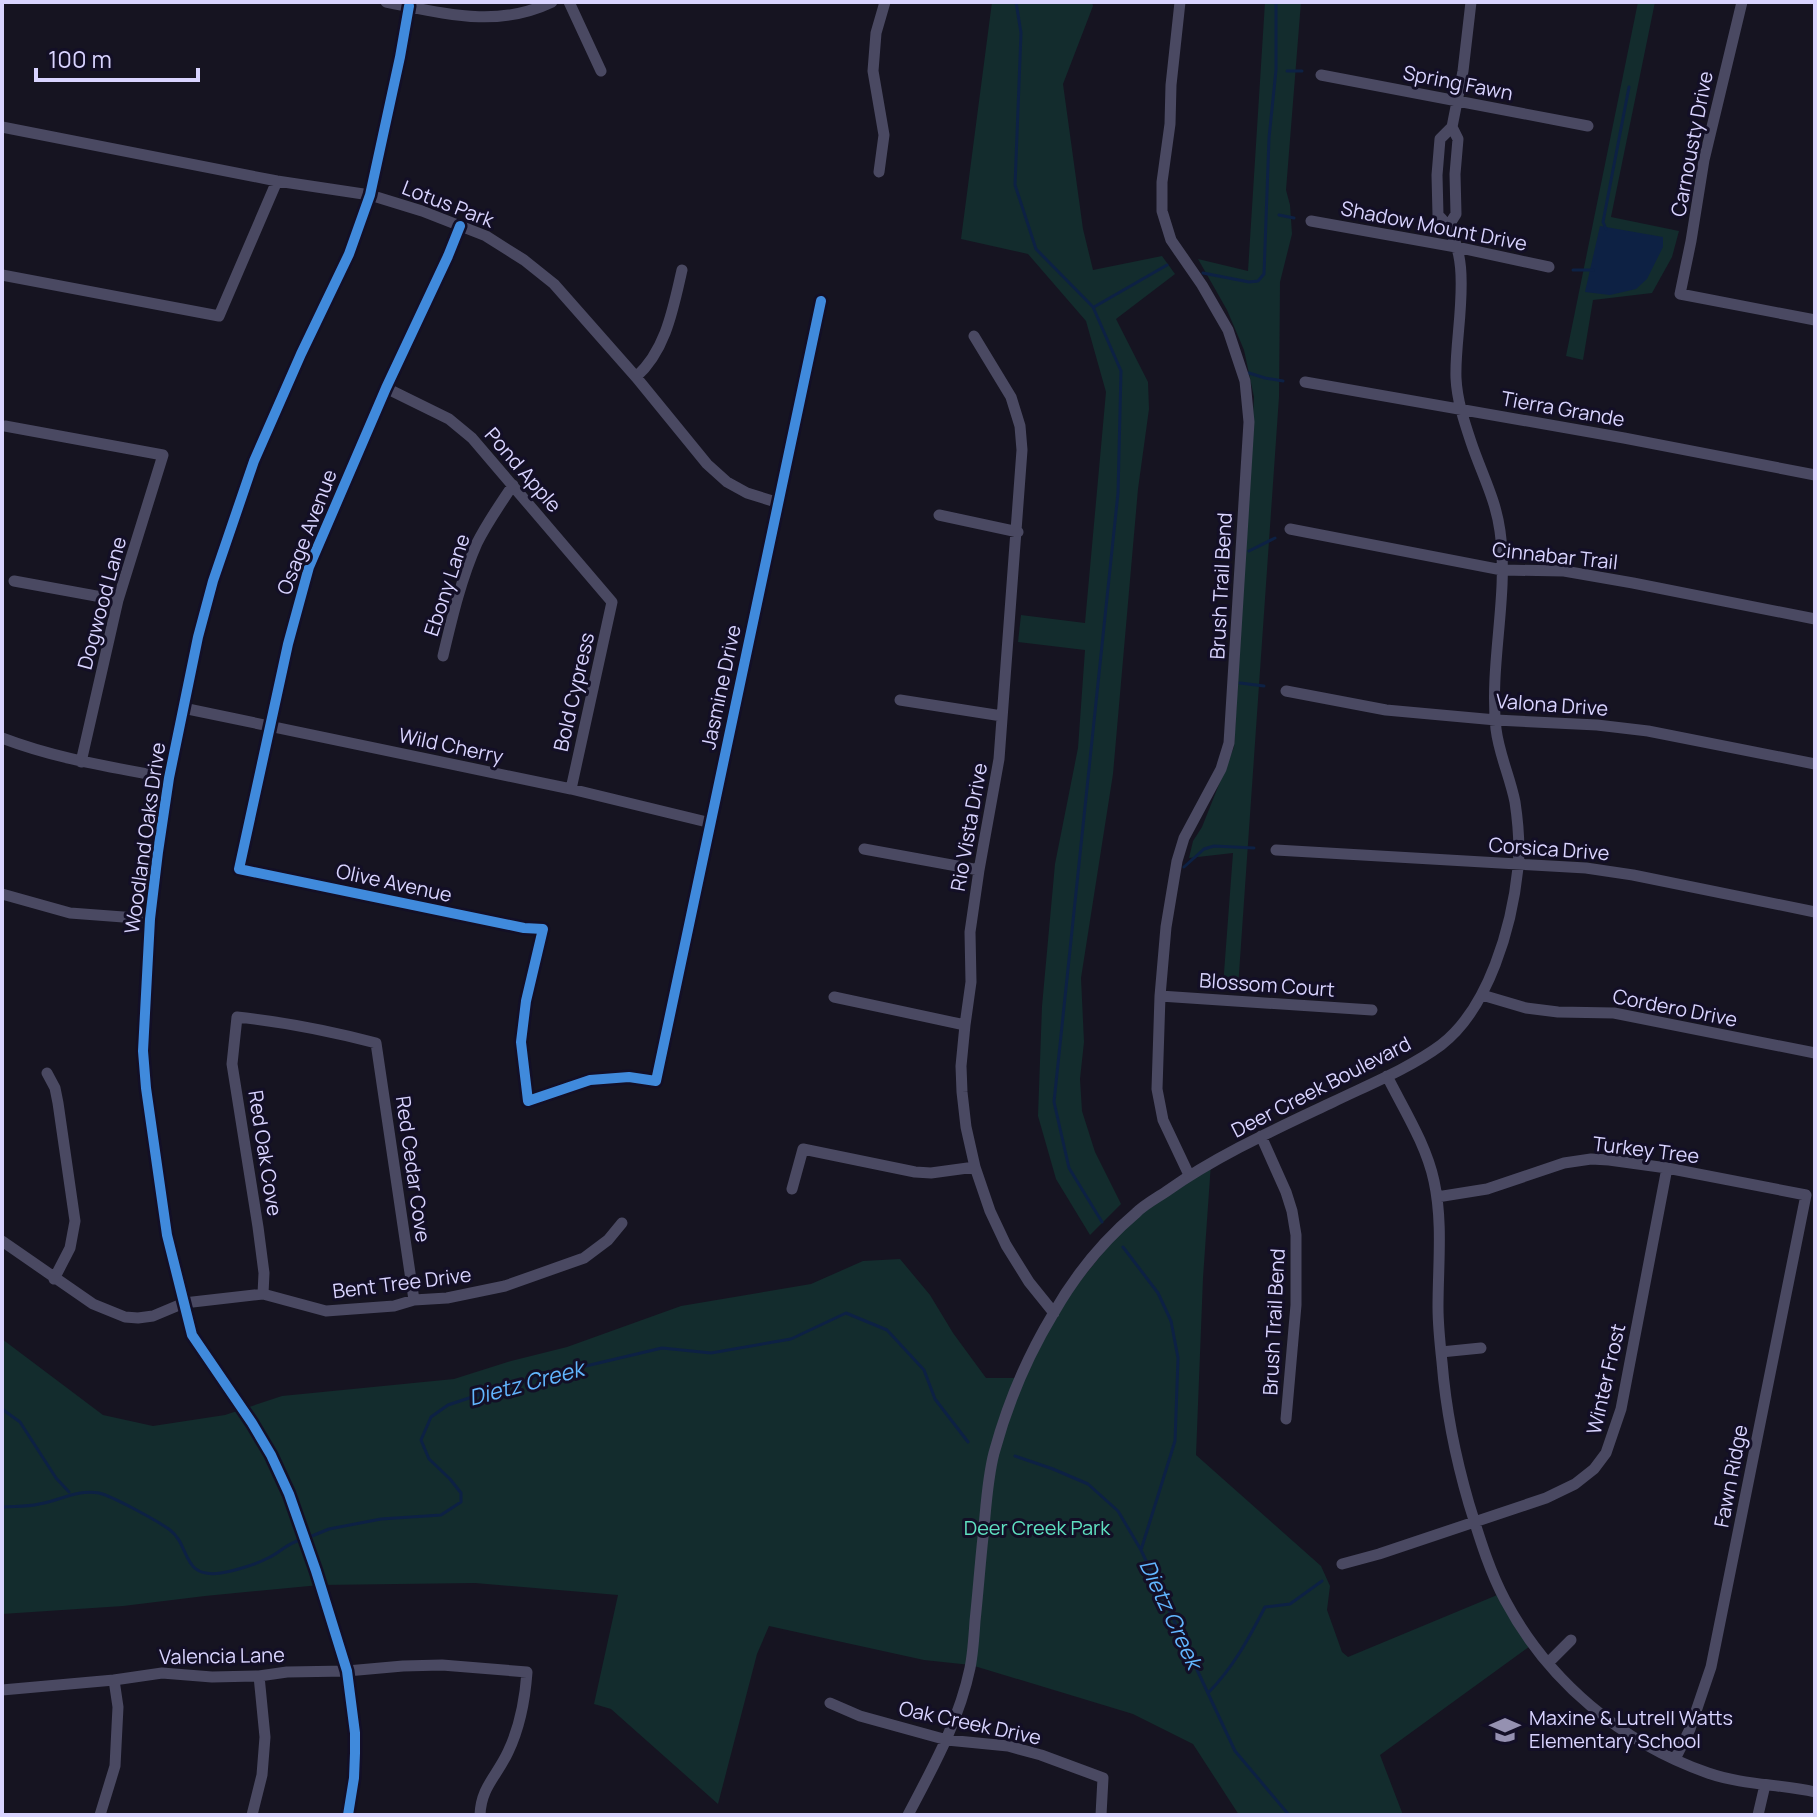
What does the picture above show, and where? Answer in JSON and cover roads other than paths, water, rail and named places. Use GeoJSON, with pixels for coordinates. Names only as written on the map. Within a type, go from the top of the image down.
{"type":"FeatureCollection","features":[{"type":"Feature","properties":{"kind":"street"},"geometry":{"type":"LineString","coordinates":[[386,2],[451,15],[488,18],[527,11],[552,2]]}},
{"type":"Feature","properties":{"kind":"street"},"geometry":{"type":"LineString","coordinates":[[569,2],[601,71]]}},
{"type":"Feature","properties":{"kind":"street"},"geometry":{"type":"LineString","coordinates":[[879,172],[884,135],[873,61],[876,33],[885,2]]}},
{"type":"Feature","properties":{"kind":"street","name":"Brush Trail Bend"},"geometry":{"type":"LineString","coordinates":[[1180,2],[1162,182],[1162,211],[1171,240],[1228,330],[1245,381],[1249,422],[1229,743],[1221,769],[1180,849],[1166,927],[1160,996],[1157,1089],[1163,1120],[1189,1175]]}},
{"type":"Feature","properties":{"kind":"street","name":"Deer Creek Boulevard"},"geometry":{"type":"LineString","coordinates":[[908,1815],[947,1740],[971,1665],[994,1453],[1015,1390],[1054,1313],[1089,1262],[1137,1211],[1189,1175],[1261,1136],[1387,1076],[1442,1044],[1482,995],[1499,954],[1511,915],[1519,864],[1515,803],[1497,735],[1494,698],[1502,570],[1500,531],[1494,502],[1461,410],[1456,382],[1462,289],[1460,264],[1449,225],[1438,215],[1440,139],[1452,127],[1458,101],[1471,2]]}},
{"type":"Feature","properties":{"kind":"street","name":"Carnousty Drive"},"geometry":{"type":"LineString","coordinates":[[1742,2],[1704,160],[1680,294],[1815,320]]}},
{"type":"Feature","properties":{"kind":"street","name":"Woodland Oaks Drive"},"geometry":{"type":"LineString","coordinates":[[348,1815],[354,1778],[355,1733],[347,1671],[316,1571],[271,1455],[192,1335],[167,1235],[143,1051],[150,919],[169,778],[213,581],[254,461],[349,254],[370,195],[409,6]]}},
{"type":"Feature","properties":{"kind":"street","name":"Spring Fawn"},"geometry":{"type":"LineString","coordinates":[[1321,75],[1588,126]]}},
{"type":"Feature","properties":{"kind":"street","name":"Lotus Park"},"geometry":{"type":"LineString","coordinates":[[2,127],[277,181],[370,195],[486,236],[512,251],[554,284],[707,464],[727,482],[747,493],[779,503]]}},
{"type":"Feature","properties":{"kind":"street","name":"Deer Creek Boulevard"},"geometry":{"type":"LineString","coordinates":[[1449,225],[1456,214],[1458,139],[1452,127]]}},
{"type":"Feature","properties":{"kind":"street"},"geometry":{"type":"LineString","coordinates":[[2,275],[219,316],[277,181]]}},
{"type":"Feature","properties":{"kind":"street","name":"Shadow Mount Drive"},"geometry":{"type":"LineString","coordinates":[[1311,221],[1549,267]]}},
{"type":"Feature","properties":{"kind":"street","name":"Osage Avenue"},"geometry":{"type":"LineString","coordinates":[[239,869],[291,631],[309,567],[460,226]]}},
{"type":"Feature","properties":{"kind":"street"},"geometry":{"type":"LineString","coordinates":[[636,377],[649,365],[663,340],[682,270]]}},
{"type":"Feature","properties":{"kind":"street","name":"Jasmine Drive"},"geometry":{"type":"LineString","coordinates":[[528,1101],[590,1080],[629,1077],[656,1081],[821,301]]}},
{"type":"Feature","properties":{"kind":"street","name":"Rio Vista Drive"},"geometry":{"type":"LineString","coordinates":[[974,336],[1011,397],[1020,426],[1022,450],[999,759],[970,932],[971,991],[961,1066],[962,1092],[975,1167],[990,1211],[1029,1282],[1054,1313]]}},
{"type":"Feature","properties":{"kind":"street","name":"Tierra Grande"},"geometry":{"type":"LineString","coordinates":[[1305,382],[1815,475]]}},
{"type":"Feature","properties":{"kind":"street","name":"Pond Apple"},"geometry":{"type":"LineString","coordinates":[[386,388],[449,419],[472,438],[612,602]]}},
{"type":"Feature","properties":{"kind":"street","name":"Dogwood Lane"},"geometry":{"type":"LineString","coordinates":[[5,426],[163,455],[118,600],[81,762]]}},
{"type":"Feature","properties":{"kind":"street","name":"Ebony Lane"},"geometry":{"type":"LineString","coordinates":[[443,656],[454,608],[469,565],[490,520],[513,485]]}},
{"type":"Feature","properties":{"kind":"street"},"geometry":{"type":"LineString","coordinates":[[939,515],[1018,532]]}},
{"type":"Feature","properties":{"kind":"street","name":"Cinnabar Trail"},"geometry":{"type":"LineString","coordinates":[[1290,529],[1502,570],[1564,571],[1815,619]]}},
{"type":"Feature","properties":{"kind":"street"},"geometry":{"type":"LineString","coordinates":[[14,581],[118,600]]}},
{"type":"Feature","properties":{"kind":"street","name":"Bold Cypress"},"geometry":{"type":"LineString","coordinates":[[571,789],[612,602]]}},
{"type":"Feature","properties":{"kind":"street","name":"Valona Drive"},"geometry":{"type":"LineString","coordinates":[[1286,691],[1386,710],[1648,731],[1815,764]]}},
{"type":"Feature","properties":{"kind":"street"},"geometry":{"type":"LineString","coordinates":[[900,700],[1002,716]]}},
{"type":"Feature","properties":{"kind":"street","name":"Wild Cherry"},"geometry":{"type":"LineString","coordinates":[[183,708],[571,789],[711,823]]}},
{"type":"Feature","properties":{"kind":"street"},"geometry":{"type":"LineString","coordinates":[[2,738],[81,762],[169,778]]}},
{"type":"Feature","properties":{"kind":"street"},"geometry":{"type":"LineString","coordinates":[[864,849],[979,870]]}},
{"type":"Feature","properties":{"kind":"street","name":"Corsica Drive"},"geometry":{"type":"LineString","coordinates":[[1276,850],[1586,868],[1815,912]]}},
{"type":"Feature","properties":{"kind":"street","name":"Olive Avenue"},"geometry":{"type":"LineString","coordinates":[[239,869],[524,928],[543,929],[526,1001],[521,1042],[528,1101]]}},
{"type":"Feature","properties":{"kind":"street"},"geometry":{"type":"LineString","coordinates":[[2,894],[70,913],[150,919]]}},
{"type":"Feature","properties":{"kind":"street","name":"Cordero Drive"},"geometry":{"type":"LineString","coordinates":[[1482,995],[1526,1008],[1614,1013],[1815,1053]]}},
{"type":"Feature","properties":{"kind":"street","name":"Blossom Court"},"geometry":{"type":"LineString","coordinates":[[1160,996],[1372,1010]]}},
{"type":"Feature","properties":{"kind":"street"},"geometry":{"type":"LineString","coordinates":[[834,997],[965,1025]]}},
{"type":"Feature","properties":{"kind":"street","name":"Red Cedar Cove"},"geometry":{"type":"LineString","coordinates":[[237,1017],[305,1026],[376,1043],[414,1300]]}},
{"type":"Feature","properties":{"kind":"street","name":"Red Oak Cove"},"geometry":{"type":"LineString","coordinates":[[237,1017],[232,1064],[258,1227],[264,1273],[263,1294]]}},
{"type":"Feature","properties":{"kind":"street"},"geometry":{"type":"LineString","coordinates":[[47,1073],[58,1103],[75,1221],[70,1248],[54,1279]]}},
{"type":"Feature","properties":{"kind":"street"},"geometry":{"type":"LineString","coordinates":[[1387,1076],[1427,1156],[1437,1197],[1438,1311],[1449,1426],[1475,1522],[1504,1597],[1527,1636],[1558,1676],[1584,1701],[1642,1742],[1711,1774],[1743,1782],[1815,1792]]}},
{"type":"Feature","properties":{"kind":"street","name":"Brush Trail Bend"},"geometry":{"type":"LineString","coordinates":[[1261,1136],[1286,1192],[1296,1235],[1296,1305],[1286,1419]]}},
{"type":"Feature","properties":{"kind":"street"},"geometry":{"type":"LineString","coordinates":[[792,1189],[803,1149],[915,1172],[975,1167]]}},
{"type":"Feature","properties":{"kind":"street","name":"Turkey Tree"},"geometry":{"type":"LineString","coordinates":[[1437,1197],[1487,1189],[1564,1163],[1609,1160],[1806,1195]]}},
{"type":"Feature","properties":{"kind":"street","name":"Winter Frost"},"geometry":{"type":"LineString","coordinates":[[1342,1564],[1562,1491],[1594,1469],[1613,1438],[1621,1409],[1667,1168]]}},
{"type":"Feature","properties":{"kind":"street","name":"Fawn Ridge"},"geometry":{"type":"LineString","coordinates":[[1675,1759],[1695,1715],[1711,1667],[1806,1195]]}},
{"type":"Feature","properties":{"kind":"street","name":"Bent Tree Drive"},"geometry":{"type":"LineString","coordinates":[[2,1241],[93,1304],[125,1317],[138,1318],[153,1316],[184,1303],[263,1294],[326,1311],[447,1298],[505,1286],[564,1267],[598,1249],[622,1223]]}},
{"type":"Feature","properties":{"kind":"street"},"geometry":{"type":"LineString","coordinates":[[1441,1352],[1481,1348]]}},
{"type":"Feature","properties":{"kind":"street"},"geometry":{"type":"LineString","coordinates":[[1548,1663],[1571,1640]]}},
{"type":"Feature","properties":{"kind":"street","name":"Valencia Lane"},"geometry":{"type":"LineString","coordinates":[[2,1690],[162,1673],[212,1677],[259,1676],[442,1665],[527,1672],[524,1707],[515,1736],[483,1793],[480,1815]]}},
{"type":"Feature","properties":{"kind":"street"},"geometry":{"type":"LineString","coordinates":[[252,1815],[262,1775],[265,1737],[259,1676]]}},
{"type":"Feature","properties":{"kind":"street"},"geometry":{"type":"LineString","coordinates":[[100,1815],[115,1766],[118,1707],[114,1680]]}},
{"type":"Feature","properties":{"kind":"street","name":"Oak Creek Drive"},"geometry":{"type":"LineString","coordinates":[[830,1703],[860,1716],[947,1740],[1008,1746],[1041,1755],[1103,1778],[1101,1815]]}},
{"type":"Feature","properties":{"kind":"street"},"geometry":{"type":"LineString","coordinates":[[1758,1815],[1765,1785]]}},
{"type":"Feature","properties":{"kind":"water"},"geometry":{"type":"Polygon","coordinates":[[[1600,226],[1663,237],[1663,247],[1647,279],[1636,289],[1610,295],[1585,292],[1600,226]]]}},
{"type":"Feature","properties":{"kind":"waterway"},"geometry":{"type":"LineString","coordinates":[[1016,2],[1021,33],[1015,185],[1036,249],[1093,307],[1121,371],[1118,493],[1054,1102],[1069,1168],[1102,1222]]}},
{"type":"Feature","properties":{"kind":"waterway"},"geometry":{"type":"LineString","coordinates":[[1203,273],[1249,282],[1258,281],[1264,274],[1269,138],[1276,70],[1276,2]]}},
{"type":"Feature","properties":{"kind":"waterway"},"geometry":{"type":"LineString","coordinates":[[1287,71],[1302,71]]}},
{"type":"Feature","properties":{"kind":"waterway"},"geometry":{"type":"LineString","coordinates":[[1606,229],[1603,222],[1629,87]]}},
{"type":"Feature","properties":{"kind":"waterway"},"geometry":{"type":"LineString","coordinates":[[1279,215],[1294,218]]}},
{"type":"Feature","properties":{"kind":"waterway"},"geometry":{"type":"LineString","coordinates":[[1094,307],[1167,265]]}},
{"type":"Feature","properties":{"kind":"waterway"},"geometry":{"type":"LineString","coordinates":[[1573,270],[1593,270]]}},
{"type":"Feature","properties":{"kind":"waterway"},"geometry":{"type":"LineString","coordinates":[[1249,373],[1283,381]]}},
{"type":"Feature","properties":{"kind":"waterway"},"geometry":{"type":"LineString","coordinates":[[1249,551],[1275,538]]}},
{"type":"Feature","properties":{"kind":"waterway"},"geometry":{"type":"LineString","coordinates":[[1240,683],[1264,686]]}},
{"type":"Feature","properties":{"kind":"waterway"},"geometry":{"type":"LineString","coordinates":[[1184,867],[1204,849],[1214,846],[1254,848]]}},
{"type":"Feature","properties":{"kind":"waterway"},"geometry":{"type":"LineString","coordinates":[[1123,1247],[1158,1293],[1171,1321],[1178,1358],[1175,1441],[1141,1550]]}},
{"type":"Feature","properties":{"kind":"waterway","name":"Dietz Creek"},"geometry":{"type":"LineString","coordinates":[[307,1538],[329,1529],[381,1519],[441,1515],[461,1502],[461,1493],[429,1459],[421,1440],[431,1417],[448,1405],[514,1383],[662,1348],[711,1353],[791,1339],[846,1313],[887,1330],[924,1370],[935,1399],[968,1442]]}},
{"type":"Feature","properties":{"kind":"waterway"},"geometry":{"type":"LineString","coordinates":[[2,1409],[20,1422],[56,1478],[69,1492]]}},
{"type":"Feature","properties":{"kind":"waterway","name":"Dietz Creek"},"geometry":{"type":"LineString","coordinates":[[1015,1456],[1088,1484],[1118,1511],[1141,1550],[1235,1751],[1289,1815]]}},
{"type":"Feature","properties":{"kind":"waterway","name":"Dietz Creek"},"geometry":{"type":"LineString","coordinates":[[2,1507],[34,1505],[83,1493],[99,1493],[135,1509],[170,1530],[193,1566],[208,1574],[252,1565],[300,1540]]}},
{"type":"Feature","properties":{"kind":"waterway"},"geometry":{"type":"LineString","coordinates":[[1208,1693],[1233,1663],[1265,1607],[1290,1604],[1322,1581]]}},
{"type":"Feature","properties":{"kind":"place","name":"Maxine & Lutrell Watts Elementary School"},"geometry":{"type":"Point","coordinates":[1505,1730]}},
{"type":"Feature","properties":{"kind":"park label","name":"Deer Creek Park"},"geometry":{"type":"Point","coordinates":[1037,1528]}}]}
